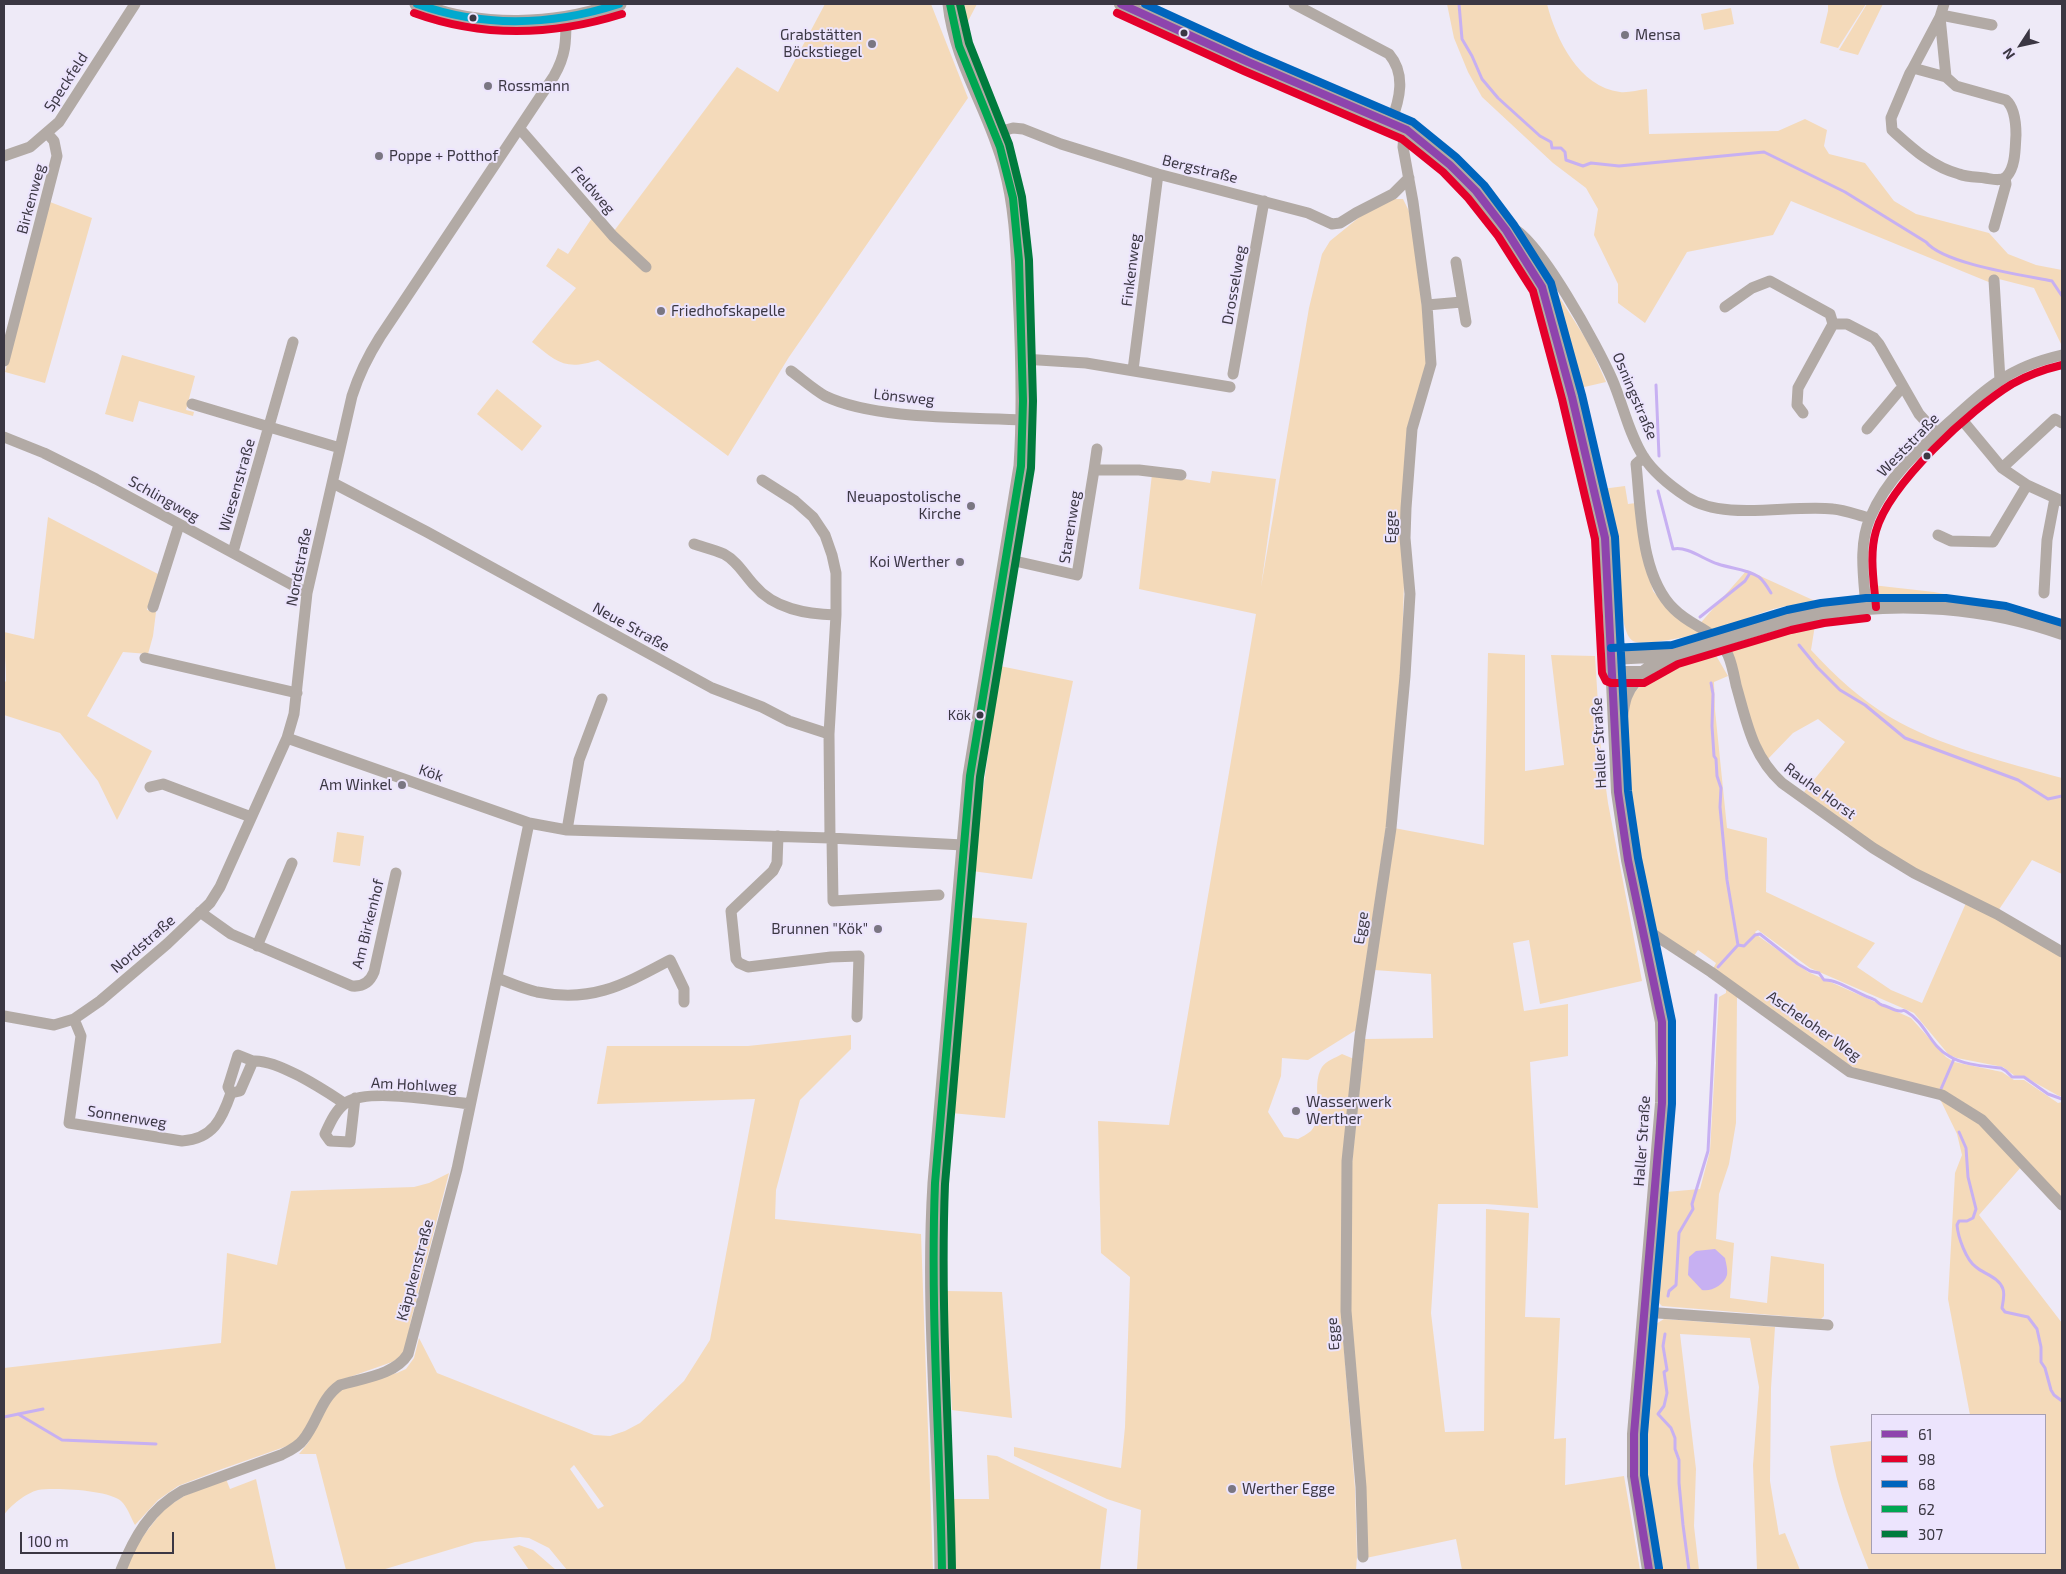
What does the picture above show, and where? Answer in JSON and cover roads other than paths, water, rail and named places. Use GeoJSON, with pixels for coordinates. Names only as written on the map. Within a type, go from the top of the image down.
{"type":"FeatureCollection","features":[{"type":"Feature","properties":{"kind":"main road"},"geometry":{"type":"LineString","coordinates":[[418,4],[444,13],[475,20],[526,22],[566,19],[619,4]]}},
{"type":"Feature","properties":{"kind":"main road"},"geometry":{"type":"LineString","coordinates":[[942,1570],[942,1496],[932,1244],[935,1174],[970,776],[1021,466],[1024,420],[1024,360],[1019,270],[1010,188],[995,133],[962,58],[951,19],[950,4]]}},
{"type":"Feature","properties":{"kind":"street","name":"Speckfeld"},"geometry":{"type":"LineString","coordinates":[[4,156],[30,146],[58,122],[135,4]]}},
{"type":"Feature","properties":{"kind":"street","name":"Haller Straße"},"geometry":{"type":"LineString","coordinates":[[1121,4],[1248,62],[1392,122],[1422,140],[1463,178],[1486,204],[1506,230],[1542,287],[1572,397],[1605,538],[1618,792],[1628,860],[1662,1022],[1662,1103],[1634,1434],[1634,1476],[1649,1570]]}},
{"type":"Feature","properties":{"kind":"street"},"geometry":{"type":"LineString","coordinates":[[1294,4],[1389,54],[1397,66],[1401,90],[1392,122]]}},
{"type":"Feature","properties":{"kind":"street"},"geometry":{"type":"LineString","coordinates":[[1941,12],[1992,25]]}},
{"type":"Feature","properties":{"kind":"street"},"geometry":{"type":"LineString","coordinates":[[1913,68],[1946,77],[1956,86],[2006,100],[2010,104],[2016,125],[2015,153],[2010,172],[2005,178],[1998,179],[1959,174],[1935,164],[1916,152],[1892,130],[1892,118],[1913,68],[1941,12]]}},
{"type":"Feature","properties":{"kind":"street"},"geometry":{"type":"LineString","coordinates":[[1941,12],[1946,77]]}},
{"type":"Feature","properties":{"kind":"street","name":"Nordstraße"},"geometry":{"type":"LineString","coordinates":[[4,1016],[54,1025],[74,1019],[86,1012],[210,903],[220,887],[287,738],[294,714],[307,593],[352,396],[363,365],[562,63],[566,46],[566,19]]}},
{"type":"Feature","properties":{"kind":"street","name":"Bergstraße"},"geometry":{"type":"LineString","coordinates":[[995,133],[1013,128],[1023,129],[1061,144],[1158,174],[1308,213],[1328,223],[1337,224],[1393,194],[1409,178]]}},
{"type":"Feature","properties":{"kind":"street","name":"Feldweg"},"geometry":{"type":"LineString","coordinates":[[520,129],[613,236],[646,267]]}},
{"type":"Feature","properties":{"kind":"street","name":"Egge"},"geometry":{"type":"LineString","coordinates":[[1363,1557],[1361,1487],[1346,1312],[1347,1161],[1360,1036],[1391,828],[1404,693],[1410,594],[1405,538],[1412,429],[1431,364],[1427,306],[1403,140],[1407,130]]}},
{"type":"Feature","properties":{"kind":"street","name":"Birkenweg"},"geometry":{"type":"LineString","coordinates":[[4,361],[58,156],[54,141],[47,133]]}},
{"type":"Feature","properties":{"kind":"street","name":"Finkenweg"},"geometry":{"type":"LineString","coordinates":[[1133,370],[1158,174]]}},
{"type":"Feature","properties":{"kind":"street"},"geometry":{"type":"LineString","coordinates":[[1994,228],[2006,184],[2005,178]]}},
{"type":"Feature","properties":{"kind":"street"},"geometry":{"type":"LineString","coordinates":[[1393,194],[1407,197],[1413,202]]}},
{"type":"Feature","properties":{"kind":"street","name":"Drosselweg"},"geometry":{"type":"LineString","coordinates":[[1232,374],[1264,201]]}},
{"type":"Feature","properties":{"kind":"street","name":"Osningstraße"},"geometry":{"type":"LineString","coordinates":[[1506,230],[1510,227],[1514,228],[1532,244],[1594,341],[1613,380],[1626,420],[1644,457],[1657,472],[1687,498],[1711,508],[1833,509],[1869,518]]}},
{"type":"Feature","properties":{"kind":"street"},"geometry":{"type":"LineString","coordinates":[[1456,262],[1466,322]]}},
{"type":"Feature","properties":{"kind":"street"},"geometry":{"type":"LineString","coordinates":[[1994,280],[2000,380]]}},
{"type":"Feature","properties":{"kind":"street"},"geometry":{"type":"LineString","coordinates":[[1725,307],[1752,288],[1770,281],[1830,314],[1833,324],[1798,388],[1797,405],[1803,413]]}},
{"type":"Feature","properties":{"kind":"street"},"geometry":{"type":"LineString","coordinates":[[1427,306],[1462,302]]}},
{"type":"Feature","properties":{"kind":"street"},"geometry":{"type":"LineString","coordinates":[[1833,324],[1847,324],[1874,338],[1919,414],[1937,434]]}},
{"type":"Feature","properties":{"kind":"street","name":"Wiesenstraße"},"geometry":{"type":"LineString","coordinates":[[232,552],[293,342]]}},
{"type":"Feature","properties":{"kind":"street","name":"Weststraße"},"geometry":{"type":"LineString","coordinates":[[1866,608],[1862,558],[1869,518],[1886,488],[1937,434],[2000,380],[2020,369],[2062,355]]}},
{"type":"Feature","properties":{"kind":"street"},"geometry":{"type":"LineString","coordinates":[[1024,360],[1086,363],[1230,387]]}},
{"type":"Feature","properties":{"kind":"street","name":"Lönsweg"},"geometry":{"type":"LineString","coordinates":[[791,371],[825,396],[852,405],[897,413],[1024,420]]}},
{"type":"Feature","properties":{"kind":"street"},"geometry":{"type":"LineString","coordinates":[[1866,428],[1899,391],[1904,388]]}},
{"type":"Feature","properties":{"kind":"street","name":"Wiesenstraße"},"geometry":{"type":"LineString","coordinates":[[192,404],[269,427]]}},
{"type":"Feature","properties":{"kind":"street"},"geometry":{"type":"LineString","coordinates":[[1958,415],[2002,468],[2027,485],[2059,500],[2047,540],[2044,593]]}},
{"type":"Feature","properties":{"kind":"street"},"geometry":{"type":"LineString","coordinates":[[2002,468],[2055,419],[2062,423]]}},
{"type":"Feature","properties":{"kind":"street"},"geometry":{"type":"LineString","coordinates":[[269,427],[340,448]]}},
{"type":"Feature","properties":{"kind":"street","name":"Schlingweg"},"geometry":{"type":"LineString","coordinates":[[4,438],[44,453],[96,478],[179,525],[307,593]]}},
{"type":"Feature","properties":{"kind":"street","name":"Starenweg"},"geometry":{"type":"LineString","coordinates":[[1006,559],[1077,575],[1097,449]]}},
{"type":"Feature","properties":{"kind":"street","name":"Rauhe Horst"},"geometry":{"type":"LineString","coordinates":[[1644,457],[1636,464],[1644,535],[1652,577],[1660,592],[1674,609],[1710,632],[1721,642],[1729,658],[1756,749],[1770,772],[1782,783],[1873,848],[1914,873],[1997,914],[2062,952]]}},
{"type":"Feature","properties":{"kind":"street"},"geometry":{"type":"LineString","coordinates":[[1094,470],[1139,470],[1181,475]]}},
{"type":"Feature","properties":{"kind":"street"},"geometry":{"type":"LineString","coordinates":[[762,480],[795,501],[813,517],[825,535],[836,573],[836,615],[829,734],[833,901],[939,895]]}},
{"type":"Feature","properties":{"kind":"street","name":"Neue Straße"},"geometry":{"type":"LineString","coordinates":[[333,483],[427,532],[712,688],[762,707],[789,721],[829,734]]}},
{"type":"Feature","properties":{"kind":"street"},"geometry":{"type":"LineString","coordinates":[[1938,535],[1951,541],[1993,542],[2027,485]]}},
{"type":"Feature","properties":{"kind":"street"},"geometry":{"type":"LineString","coordinates":[[154,607],[179,525]]}},
{"type":"Feature","properties":{"kind":"street"},"geometry":{"type":"LineString","coordinates":[[694,544],[723,554],[733,560],[760,591],[781,604],[798,612],[836,615]]}},
{"type":"Feature","properties":{"kind":"street"},"geometry":{"type":"LineString","coordinates":[[1615,746],[1624,698],[1630,686],[1642,673],[1680,653],[1744,633],[1822,613],[1866,608],[1945,608],[2004,616],[2062,633]]}},
{"type":"Feature","properties":{"kind":"street"},"geometry":{"type":"LineString","coordinates":[[1612,658],[1680,653]]}},
{"type":"Feature","properties":{"kind":"street"},"geometry":{"type":"LineString","coordinates":[[146,658],[297,693]]}},
{"type":"Feature","properties":{"kind":"street"},"geometry":{"type":"LineString","coordinates":[[1612,673],[1642,673]]}},
{"type":"Feature","properties":{"kind":"street"},"geometry":{"type":"LineString","coordinates":[[567,830],[579,760],[602,699]]}},
{"type":"Feature","properties":{"kind":"street","name":"Kök"},"geometry":{"type":"LineString","coordinates":[[287,738],[529,823],[567,830],[831,838],[963,846]]}},
{"type":"Feature","properties":{"kind":"street"},"geometry":{"type":"LineString","coordinates":[[150,787],[163,784],[251,817]]}},
{"type":"Feature","properties":{"kind":"street","name":"Käppkenstraße"},"geometry":{"type":"LineString","coordinates":[[121,1570],[130,1547],[140,1529],[151,1514],[171,1497],[182,1491],[293,1450],[303,1440],[322,1405],[334,1390],[340,1385],[394,1369],[403,1362],[408,1354],[457,1169],[529,823]]}},
{"type":"Feature","properties":{"kind":"street"},"geometry":{"type":"LineString","coordinates":[[778,836],[777,863],[773,871],[731,911],[736,959],[739,963],[748,966],[831,957],[859,956],[857,1017]]}},
{"type":"Feature","properties":{"kind":"street"},"geometry":{"type":"LineString","coordinates":[[257,946],[292,863]]}},
{"type":"Feature","properties":{"kind":"street","name":"Am Birkenhof"},"geometry":{"type":"LineString","coordinates":[[200,912],[231,934],[352,986],[358,986],[365,984],[371,979],[374,972],[396,874]]}},
{"type":"Feature","properties":{"kind":"street","name":"Ascheloher Weg"},"geometry":{"type":"LineString","coordinates":[[1645,936],[1654,934],[1711,972],[1850,1072],[1942,1095],[1982,1120],[2062,1204]]}},
{"type":"Feature","properties":{"kind":"street"},"geometry":{"type":"LineString","coordinates":[[497,978],[537,992],[577,996],[604,992],[670,960],[684,989],[684,1002]]}},
{"type":"Feature","properties":{"kind":"street","name":"Sonnenweg"},"geometry":{"type":"LineString","coordinates":[[74,1019],[81,1036],[69,1123],[182,1141],[195,1140],[208,1134],[224,1115],[231,1093],[228,1087],[238,1055],[253,1061],[262,1060],[313,1083],[344,1103]]}},
{"type":"Feature","properties":{"kind":"street","name":"Sonnenweg"},"geometry":{"type":"LineString","coordinates":[[231,1093],[240,1091],[253,1061]]}},
{"type":"Feature","properties":{"kind":"street","name":"Am Hohlweg"},"geometry":{"type":"LineString","coordinates":[[355,1098],[350,1142],[330,1141],[325,1134],[334,1116],[344,1103],[355,1098],[388,1096],[470,1104]]}},
{"type":"Feature","properties":{"kind":"street"},"geometry":{"type":"LineString","coordinates":[[1644,1312],[1828,1325]]}},
{"type":"Feature","properties":{"kind":"waterway"},"geometry":{"type":"LineString","coordinates":[[1459,4],[1462,39],[1482,79],[1498,98],[1540,136],[1551,142],[1552,148],[1561,148],[1565,152],[1566,160],[1583,166],[1591,163],[1619,166],[1764,152],[1845,192],[1949,257],[2004,272],[2052,281],[2062,296]]}},
{"type":"Feature","properties":{"kind":"waterway"},"geometry":{"type":"LineString","coordinates":[[1656,385],[1659,456]]}},
{"type":"Feature","properties":{"kind":"waterway"},"geometry":{"type":"LineString","coordinates":[[1658,491],[1673,549],[1690,551],[1718,564],[1754,574],[1763,580],[1771,593]]}},
{"type":"Feature","properties":{"kind":"waterway"},"geometry":{"type":"LineString","coordinates":[[1700,617],[1745,581],[1750,573]]}},
{"type":"Feature","properties":{"kind":"waterway"},"geometry":{"type":"LineString","coordinates":[[1799,645],[1817,667],[1840,690],[1865,705],[1905,738],[2018,780],[2048,799],[2062,796]]}},
{"type":"Feature","properties":{"kind":"waterway"},"geometry":{"type":"LineString","coordinates":[[1711,683],[1713,694],[1712,726],[1714,756],[1721,788],[1720,807],[1727,880],[1738,945],[1744,946],[1755,935],[1760,934],[1798,964],[1810,971],[1819,973],[1824,980],[1836,982],[1898,1011],[1906,1011],[1919,1022],[1937,1046],[1949,1056],[1967,1063],[2001,1068],[2012,1077],[2024,1077],[2048,1094],[2062,1099]]}},
{"type":"Feature","properties":{"kind":"waterway"},"geometry":{"type":"LineString","coordinates":[[1718,967],[1738,945]]}},
{"type":"Feature","properties":{"kind":"waterway"},"geometry":{"type":"LineString","coordinates":[[1668,1296],[1669,1291],[1676,1285],[1679,1233],[1693,1209],[1692,1204],[1708,1151],[1716,995]]}},
{"type":"Feature","properties":{"kind":"waterway"},"geometry":{"type":"LineString","coordinates":[[1941,1089],[1954,1059]]}},
{"type":"Feature","properties":{"kind":"waterway"},"geometry":{"type":"LineString","coordinates":[[1959,1132],[1966,1148],[1968,1177],[1976,1209],[1973,1218],[1967,1221],[1959,1221],[1957,1225],[1963,1248],[1972,1264],[2001,1285],[2004,1293],[2002,1308],[2005,1312],[2028,1317],[2037,1329],[2041,1347],[2041,1362],[2045,1368],[2051,1390],[2062,1401]]}},
{"type":"Feature","properties":{"kind":"waterway"},"geometry":{"type":"LineString","coordinates":[[1665,1334],[1663,1346],[1667,1370],[1664,1372],[1667,1393],[1664,1406],[1658,1414],[1671,1428],[1675,1438],[1675,1449],[1679,1460],[1679,1483],[1689,1570]]}},
{"type":"Feature","properties":{"kind":"waterway"},"geometry":{"type":"LineString","coordinates":[[4,1417],[43,1409]]}},
{"type":"Feature","properties":{"kind":"waterway"},"geometry":{"type":"LineString","coordinates":[[18,1414],[62,1440],[156,1444]]}},
{"type":"Feature","properties":{"kind":"place","name":"Mensa"},"geometry":{"type":"Point","coordinates":[1625,35]}},
{"type":"Feature","properties":{"kind":"place","name":"Grabstätten Böckstiegel"},"geometry":{"type":"Point","coordinates":[872,44]}},
{"type":"Feature","properties":{"kind":"place","name":"Rossmann"},"geometry":{"type":"Point","coordinates":[488,86]}},
{"type":"Feature","properties":{"kind":"place","name":"Poppe + Potthof"},"geometry":{"type":"Point","coordinates":[379,156]}},
{"type":"Feature","properties":{"kind":"place","name":"Friedhofskapelle"},"geometry":{"type":"Point","coordinates":[661,311]}},
{"type":"Feature","properties":{"kind":"place","name":"Neuapostolische Kirche"},"geometry":{"type":"Point","coordinates":[971,506]}},
{"type":"Feature","properties":{"kind":"place","name":"Koi Werther"},"geometry":{"type":"Point","coordinates":[960,562]}},
{"type":"Feature","properties":{"kind":"place","name":"Kök"},"geometry":{"type":"Point","coordinates":[980,715]}},
{"type":"Feature","properties":{"kind":"place","name":"Am Winkel"},"geometry":{"type":"Point","coordinates":[402,785]}},
{"type":"Feature","properties":{"kind":"place","name":"Brunnen \"Kök\""},"geometry":{"type":"Point","coordinates":[878,929]}},
{"type":"Feature","properties":{"kind":"place","name":"Wasserwerk Werther"},"geometry":{"type":"Point","coordinates":[1296,1111]}},
{"type":"Feature","properties":{"kind":"place","name":"Werther Egge"},"geometry":{"type":"Point","coordinates":[1232,1489]}}]}
